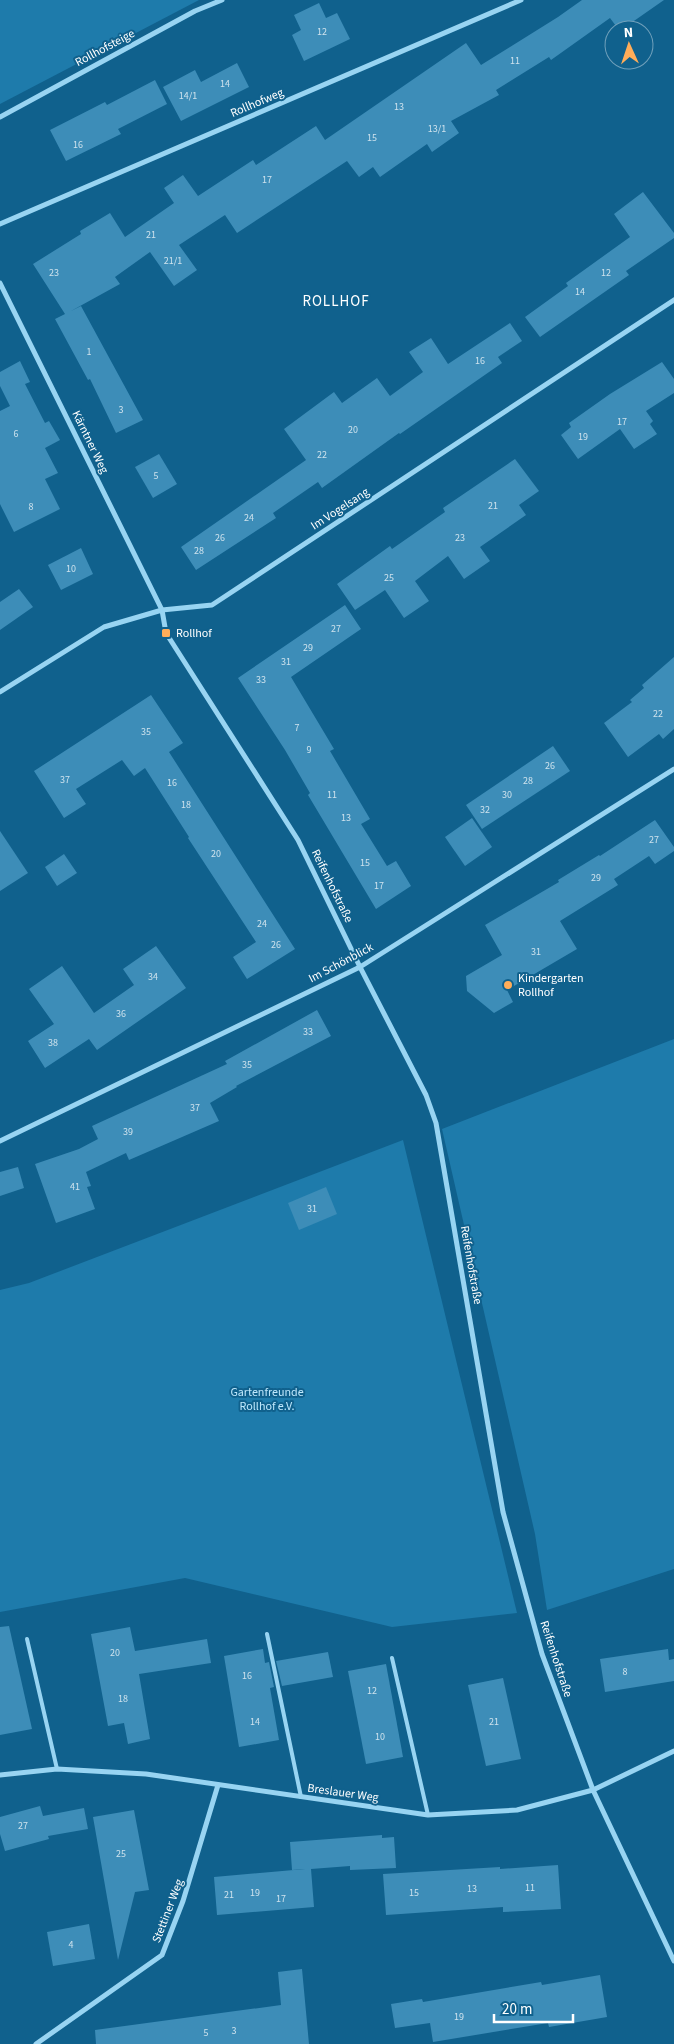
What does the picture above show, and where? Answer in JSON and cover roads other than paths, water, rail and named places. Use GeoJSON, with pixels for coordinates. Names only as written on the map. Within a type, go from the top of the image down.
{"type":"FeatureCollection","features":[{"type":"Feature","properties":{"kind":"street","name":"Rollhofsteige"},"geometry":{"type":"LineString","coordinates":[[0,117],[195,11],[222,0]]}},
{"type":"Feature","properties":{"kind":"street","name":"Rollhofweg"},"geometry":{"type":"LineString","coordinates":[[0,224],[521,0]]}},
{"type":"Feature","properties":{"kind":"street","name":"Kärntner Weg"},"geometry":{"type":"LineString","coordinates":[[0,283],[162,610]]}},
{"type":"Feature","properties":{"kind":"street","name":"Im Vogelsang"},"geometry":{"type":"LineString","coordinates":[[0,692],[104,627],[162,610],[212,605],[674,300]]}},
{"type":"Feature","properties":{"kind":"street","name":"Reifenhofstraße"},"geometry":{"type":"LineString","coordinates":[[162,610],[166,633],[298,840],[360,967],[426,1095],[436,1123],[503,1512],[542,1654],[593,1790],[674,1961]]}},
{"type":"Feature","properties":{"kind":"street","name":"Im Schönblick"},"geometry":{"type":"LineString","coordinates":[[0,1141],[360,967],[674,769]]}},
{"type":"Feature","properties":{"kind":"street","name":"Breslauer Weg"},"geometry":{"type":"LineString","coordinates":[[0,1775],[58,1769],[146,1774],[428,1814],[517,1810],[593,1790],[674,1752]]}},
{"type":"Feature","properties":{"kind":"street","name":"Stettiner Weg"},"geometry":{"type":"LineString","coordinates":[[36,2044],[162,1955],[183,1901],[218,1784]]}},
{"type":"Feature","properties":{"kind":"lane"},"geometry":{"type":"LineString","coordinates":[[267,1634],[301,1797]]}},
{"type":"Feature","properties":{"kind":"lane"},"geometry":{"type":"LineString","coordinates":[[27,1639],[58,1769]]}},
{"type":"Feature","properties":{"kind":"lane"},"geometry":{"type":"LineString","coordinates":[[392,1658],[428,1814]]}},
{"type":"Feature","properties":{"kind":"place","name":"Rollhof"},"geometry":{"type":"Point","coordinates":[166,633]}},
{"type":"Feature","properties":{"kind":"place","name":"Kindergarten Rollhof"},"geometry":{"type":"Point","coordinates":[508,985]}},
{"type":"Feature","properties":{"kind":"district","name":"ROLLHOF"},"geometry":{"type":"Point","coordinates":[336,301]}},
{"type":"Feature","properties":{"kind":"park label","name":"Gartenfreunde Rollhof e.V."},"geometry":{"type":"Point","coordinates":[267,1399]}}]}
